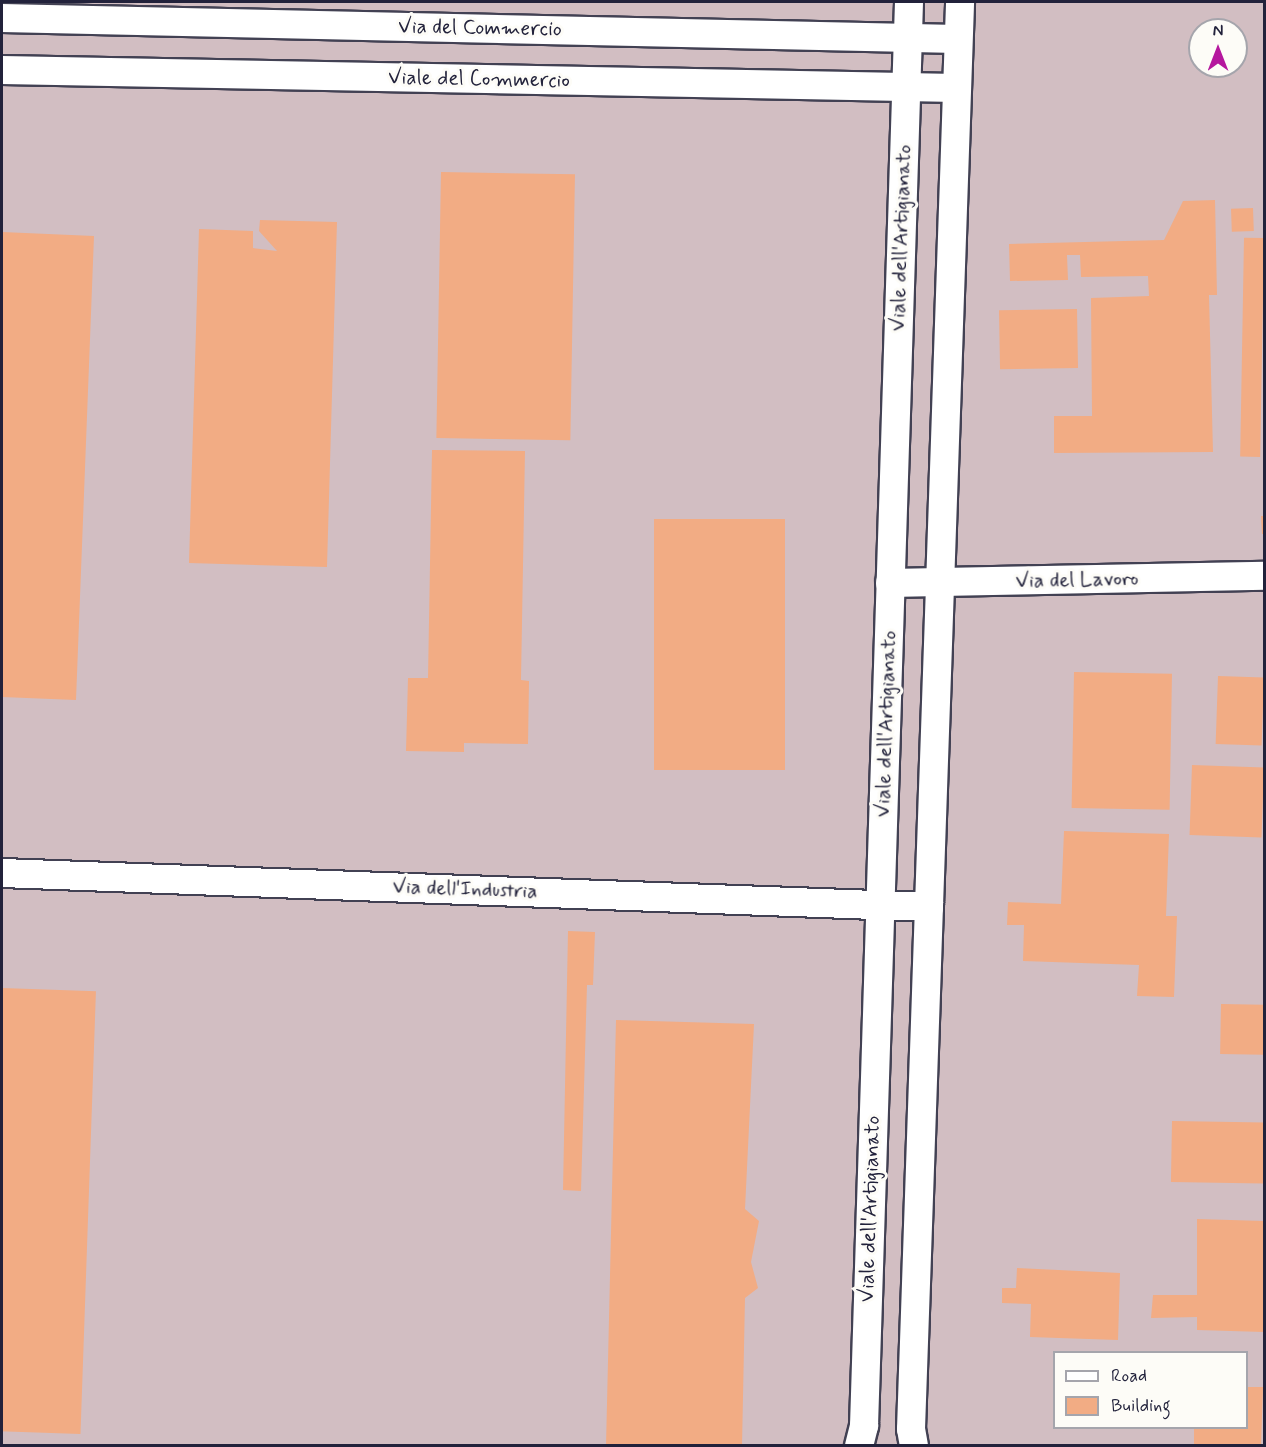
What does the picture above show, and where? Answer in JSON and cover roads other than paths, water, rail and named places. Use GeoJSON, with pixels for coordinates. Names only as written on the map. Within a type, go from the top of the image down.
{"type":"FeatureCollection","features":[{"type":"Feature","properties":{"kind":"street","name":"Viale dell'Artigianato"},"geometry":{"type":"LineString","coordinates":[[859,1446],[864,1426],[909,2]]}},
{"type":"Feature","properties":{"kind":"street"},"geometry":{"type":"LineString","coordinates":[[914,1446],[911,1428],[960,2]]}},
{"type":"Feature","properties":{"kind":"street","name":"Via del Commercio"},"geometry":{"type":"LineString","coordinates":[[2,18],[958,39]]}},
{"type":"Feature","properties":{"kind":"street","name":"Viale del Commercio"},"geometry":{"type":"LineString","coordinates":[[2,70],[957,88]]}},
{"type":"Feature","properties":{"kind":"street","name":"Via del Lavoro"},"geometry":{"type":"LineString","coordinates":[[890,583],[1264,576]]}},
{"type":"Feature","properties":{"kind":"street","name":"Via dell'Industria"},"geometry":{"type":"LineString","coordinates":[[2,873],[880,903],[929,907]]}}]}
